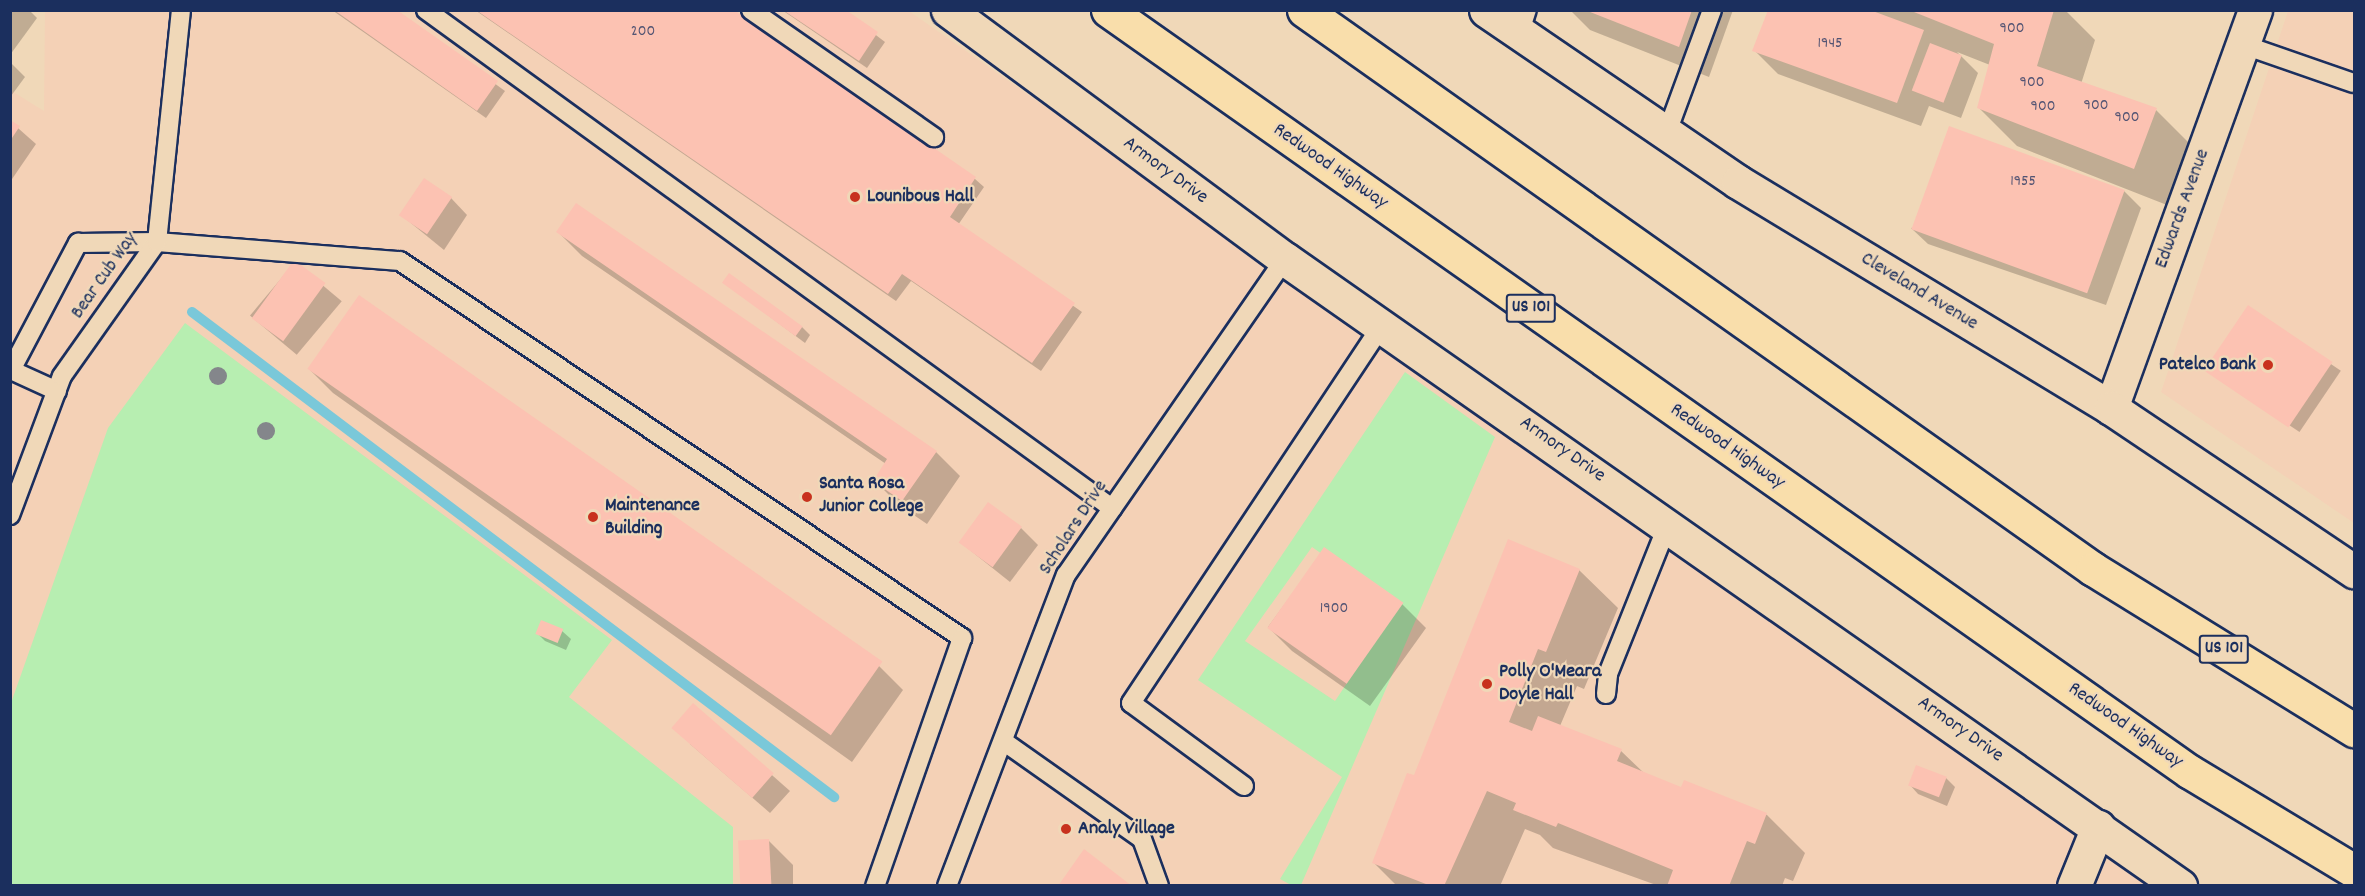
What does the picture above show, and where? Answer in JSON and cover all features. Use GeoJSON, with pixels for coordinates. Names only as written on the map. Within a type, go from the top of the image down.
{"type":"FeatureCollection","features":[{"type":"Feature","properties":{"kind":"highway","name":"Redwood Highway"},"geometry":{"type":"LineString","coordinates":[[1108,10],[2190,772],[2355,871]]}},
{"type":"Feature","properties":{"kind":"highway","name":"US 101"},"geometry":{"type":"LineString","coordinates":[[1304,10],[2093,569],[2355,730]]}},
{"type":"Feature","properties":{"kind":"highway"},"geometry":{"type":"LineString","coordinates":[[2093,569],[2355,721]]}},
{"type":"Feature","properties":{"kind":"highway"},"geometry":{"type":"LineString","coordinates":[[2190,772],[2339,885]]}},
{"type":"Feature","properties":{"kind":"street","name":"Armory Drive"},"geometry":{"type":"LineString","coordinates":[[948,10],[1285,259],[1383,324],[2180,885]]}},
{"type":"Feature","properties":{"kind":"street","name":"Cleveland Avenue"},"geometry":{"type":"LineString","coordinates":[[1486,10],[1523,22],[1666,135],[2111,408],[2355,571]]}},
{"type":"Feature","properties":{"kind":"street","name":"Edwards Avenue"},"geometry":{"type":"LineString","coordinates":[[2111,408],[2255,10]]}},
{"type":"Feature","properties":{"kind":"street"},"geometry":{"type":"LineString","coordinates":[[2074,885],[2098,827]]}},
{"type":"Feature","properties":{"kind":"lane","name":"Bear Cub Way"},"geometry":{"type":"LineString","coordinates":[[10,515],[62,376],[157,242],[181,10]]}},
{"type":"Feature","properties":{"kind":"lane"},"geometry":{"type":"LineString","coordinates":[[426,10],[1112,508]]}},
{"type":"Feature","properties":{"kind":"lane"},"geometry":{"type":"LineString","coordinates":[[751,10],[934,137]]}},
{"type":"Feature","properties":{"kind":"lane"},"geometry":{"type":"LineString","coordinates":[[1666,135],[1712,10]]}},
{"type":"Feature","properties":{"kind":"lane"},"geometry":{"type":"LineString","coordinates":[[2244,45],[2355,83]]}},
{"type":"Feature","properties":{"kind":"lane"},"geometry":{"type":"LineString","coordinates":[[57,391],[11,370],[78,243],[157,242],[400,261],[503,328],[962,639],[875,885]]}},
{"type":"Feature","properties":{"kind":"lane","name":"Scholars Drive"},"geometry":{"type":"LineString","coordinates":[[947,885],[1066,574],[1285,259]]}},
{"type":"Feature","properties":{"kind":"lane"},"geometry":{"type":"LineString","coordinates":[[1244,786],[1131,703],[1383,324]]}},
{"type":"Feature","properties":{"kind":"lane"},"geometry":{"type":"LineString","coordinates":[[1606,694],[1608,674],[1668,524]]}},
{"type":"Feature","properties":{"kind":"lane"},"geometry":{"type":"LineString","coordinates":[[1003,741],[1142,839],[1159,885]]}},
{"type":"Feature","properties":{"kind":"shaded area","name":"Santa Rosa Junior College"},"geometry":{"type":"Polygon","coordinates":[[[45,11],[909,11],[2156,885],[11,885],[10,90],[44,111],[45,11]]]}},
{"type":"Feature","properties":{"kind":"shaded area"},"geometry":{"type":"Polygon","coordinates":[[[2288,11],[2354,11],[2354,523],[2161,392],[2288,11]]]}},
{"type":"Feature","properties":{"kind":"green space"},"geometry":{"type":"Polygon","coordinates":[[[185,323],[612,640],[569,697],[733,827],[733,885],[11,886],[11,703],[108,428],[185,323]]]}},
{"type":"Feature","properties":{"kind":"green space"},"geometry":{"type":"Polygon","coordinates":[[[1405,372],[1495,437],[1301,885],[1291,885],[1280,879],[1342,777],[1198,680],[1405,372]],[[1312,547],[1245,641],[1335,701],[1398,607],[1312,547]]]}},
{"type":"Feature","properties":{"kind":"building"},"geometry":{"type":"Polygon","coordinates":[[[334,10],[397,10],[498,81],[477,111],[334,10]]]}},
{"type":"Feature","properties":{"kind":"building","name":"Lounibous Hall"},"geometry":{"type":"Polygon","coordinates":[[[476,10],[734,10],[976,177],[950,217],[1075,303],[1032,363],[902,274],[888,294],[476,10]]]}},
{"type":"Feature","properties":{"kind":"building"},"geometry":{"type":"Polygon","coordinates":[[[783,10],[846,10],[878,32],[859,61],[783,10]]]}},
{"type":"Feature","properties":{"kind":"building"},"geometry":{"type":"Polygon","coordinates":[[[1585,10],[1692,10],[1679,47],[1585,10]]]}},
{"type":"Feature","properties":{"kind":"building"},"geometry":{"type":"Polygon","coordinates":[[[1768,10],[1870,10],[1924,30],[1897,103],[1752,51],[1768,10]]]}},
{"type":"Feature","properties":{"kind":"building"},"geometry":{"type":"Polygon","coordinates":[[[1909,10],[2054,10],[2037,66],[2157,108],[2134,169],[1977,108],[1994,44],[1909,10]]]}},
{"type":"Feature","properties":{"kind":"building"},"geometry":{"type":"Polygon","coordinates":[[[1930,43],[1962,55],[1943,103],[1912,91],[1930,43]]]}},
{"type":"Feature","properties":{"kind":"building"},"geometry":{"type":"Polygon","coordinates":[[[10,120],[20,126],[10,141],[10,120]]]}},
{"type":"Feature","properties":{"kind":"building"},"geometry":{"type":"Polygon","coordinates":[[[1949,126],[2125,190],[2087,293],[1911,229],[1949,126]]]}},
{"type":"Feature","properties":{"kind":"building"},"geometry":{"type":"Polygon","coordinates":[[[424,178],[452,197],[427,234],[399,215],[424,178]]]}},
{"type":"Feature","properties":{"kind":"building"},"geometry":{"type":"Polygon","coordinates":[[[576,203],[937,451],[902,501],[873,481],[887,459],[556,232],[576,203]]]}},
{"type":"Feature","properties":{"kind":"building"},"geometry":{"type":"Polygon","coordinates":[[[294,260],[326,283],[283,341],[252,318],[294,260]]]}},
{"type":"Feature","properties":{"kind":"building"},"geometry":{"type":"Polygon","coordinates":[[[729,273],[803,326],[796,336],[722,283],[729,273]]]}},
{"type":"Feature","properties":{"kind":"building","name":"Maintenance Building"},"geometry":{"type":"Polygon","coordinates":[[[359,295],[882,662],[831,735],[307,369],[359,295]]]}},
{"type":"Feature","properties":{"kind":"building","name":"Patelco Bank"},"geometry":{"type":"Polygon","coordinates":[[[2248,305],[2333,362],[2288,428],[2204,370],[2248,305]]]}},
{"type":"Feature","properties":{"kind":"building"},"geometry":{"type":"Polygon","coordinates":[[[988,502],[1022,527],[993,567],[959,542],[988,502]]]}},
{"type":"Feature","properties":{"kind":"building","name":"Polly O'Meara Doyle Hall"},"geometry":{"type":"Polygon","coordinates":[[[1508,539],[1580,569],[1546,652],[1538,649],[1509,722],[1532,731],[1538,716],[1622,749],[1617,761],[1681,787],[1684,780],[1767,813],[1755,844],[1747,841],[1729,886],[1667,886],[1673,870],[1558,823],[1556,827],[1513,810],[1516,803],[1487,791],[1444,886],[1431,886],[1372,863],[1407,773],[1414,775],[1508,539]]]}},
{"type":"Feature","properties":{"kind":"building"},"geometry":{"type":"Polygon","coordinates":[[[1324,547],[1403,603],[1347,684],[1267,628],[1324,547]]]}},
{"type":"Feature","properties":{"kind":"building"},"geometry":{"type":"Polygon","coordinates":[[[541,620],[563,629],[558,643],[535,634],[541,620]]]}},
{"type":"Feature","properties":{"kind":"building"},"geometry":{"type":"Polygon","coordinates":[[[693,703],[774,773],[752,798],[671,728],[693,703]]]}},
{"type":"Feature","properties":{"kind":"building"},"geometry":{"type":"Polygon","coordinates":[[[1916,765],[1947,777],[1939,797],[1908,786],[1916,765]]]}},
{"type":"Feature","properties":{"kind":"building"},"geometry":{"type":"Polygon","coordinates":[[[769,839],[771,884],[740,886],[738,841],[769,839]]]}},
{"type":"Feature","properties":{"kind":"building"},"geometry":{"type":"Polygon","coordinates":[[[1084,849],[1132,886],[1058,886],[1084,849]]]}},
{"type":"Feature","properties":{"kind":"waterway"},"geometry":{"type":"LineString","coordinates":[[192,312],[834,797]]}},
{"type":"Feature","properties":{"kind":"place","name":"Lounibous Hall"},"geometry":{"type":"Point","coordinates":[855,197]}},
{"type":"Feature","properties":{"kind":"place","name":"Patelco Bank"},"geometry":{"type":"Point","coordinates":[2268,365]}},
{"type":"Feature","properties":{"kind":"place","name":"Santa Rosa Junior College"},"geometry":{"type":"Point","coordinates":[807,497]}},
{"type":"Feature","properties":{"kind":"place","name":"Maintenance Building"},"geometry":{"type":"Point","coordinates":[593,517]}},
{"type":"Feature","properties":{"kind":"place","name":"Polly O'Meara Doyle Hall"},"geometry":{"type":"Point","coordinates":[1487,684]}},
{"type":"Feature","properties":{"kind":"place","name":"Analy Village"},"geometry":{"type":"Point","coordinates":[1066,829]}}]}
